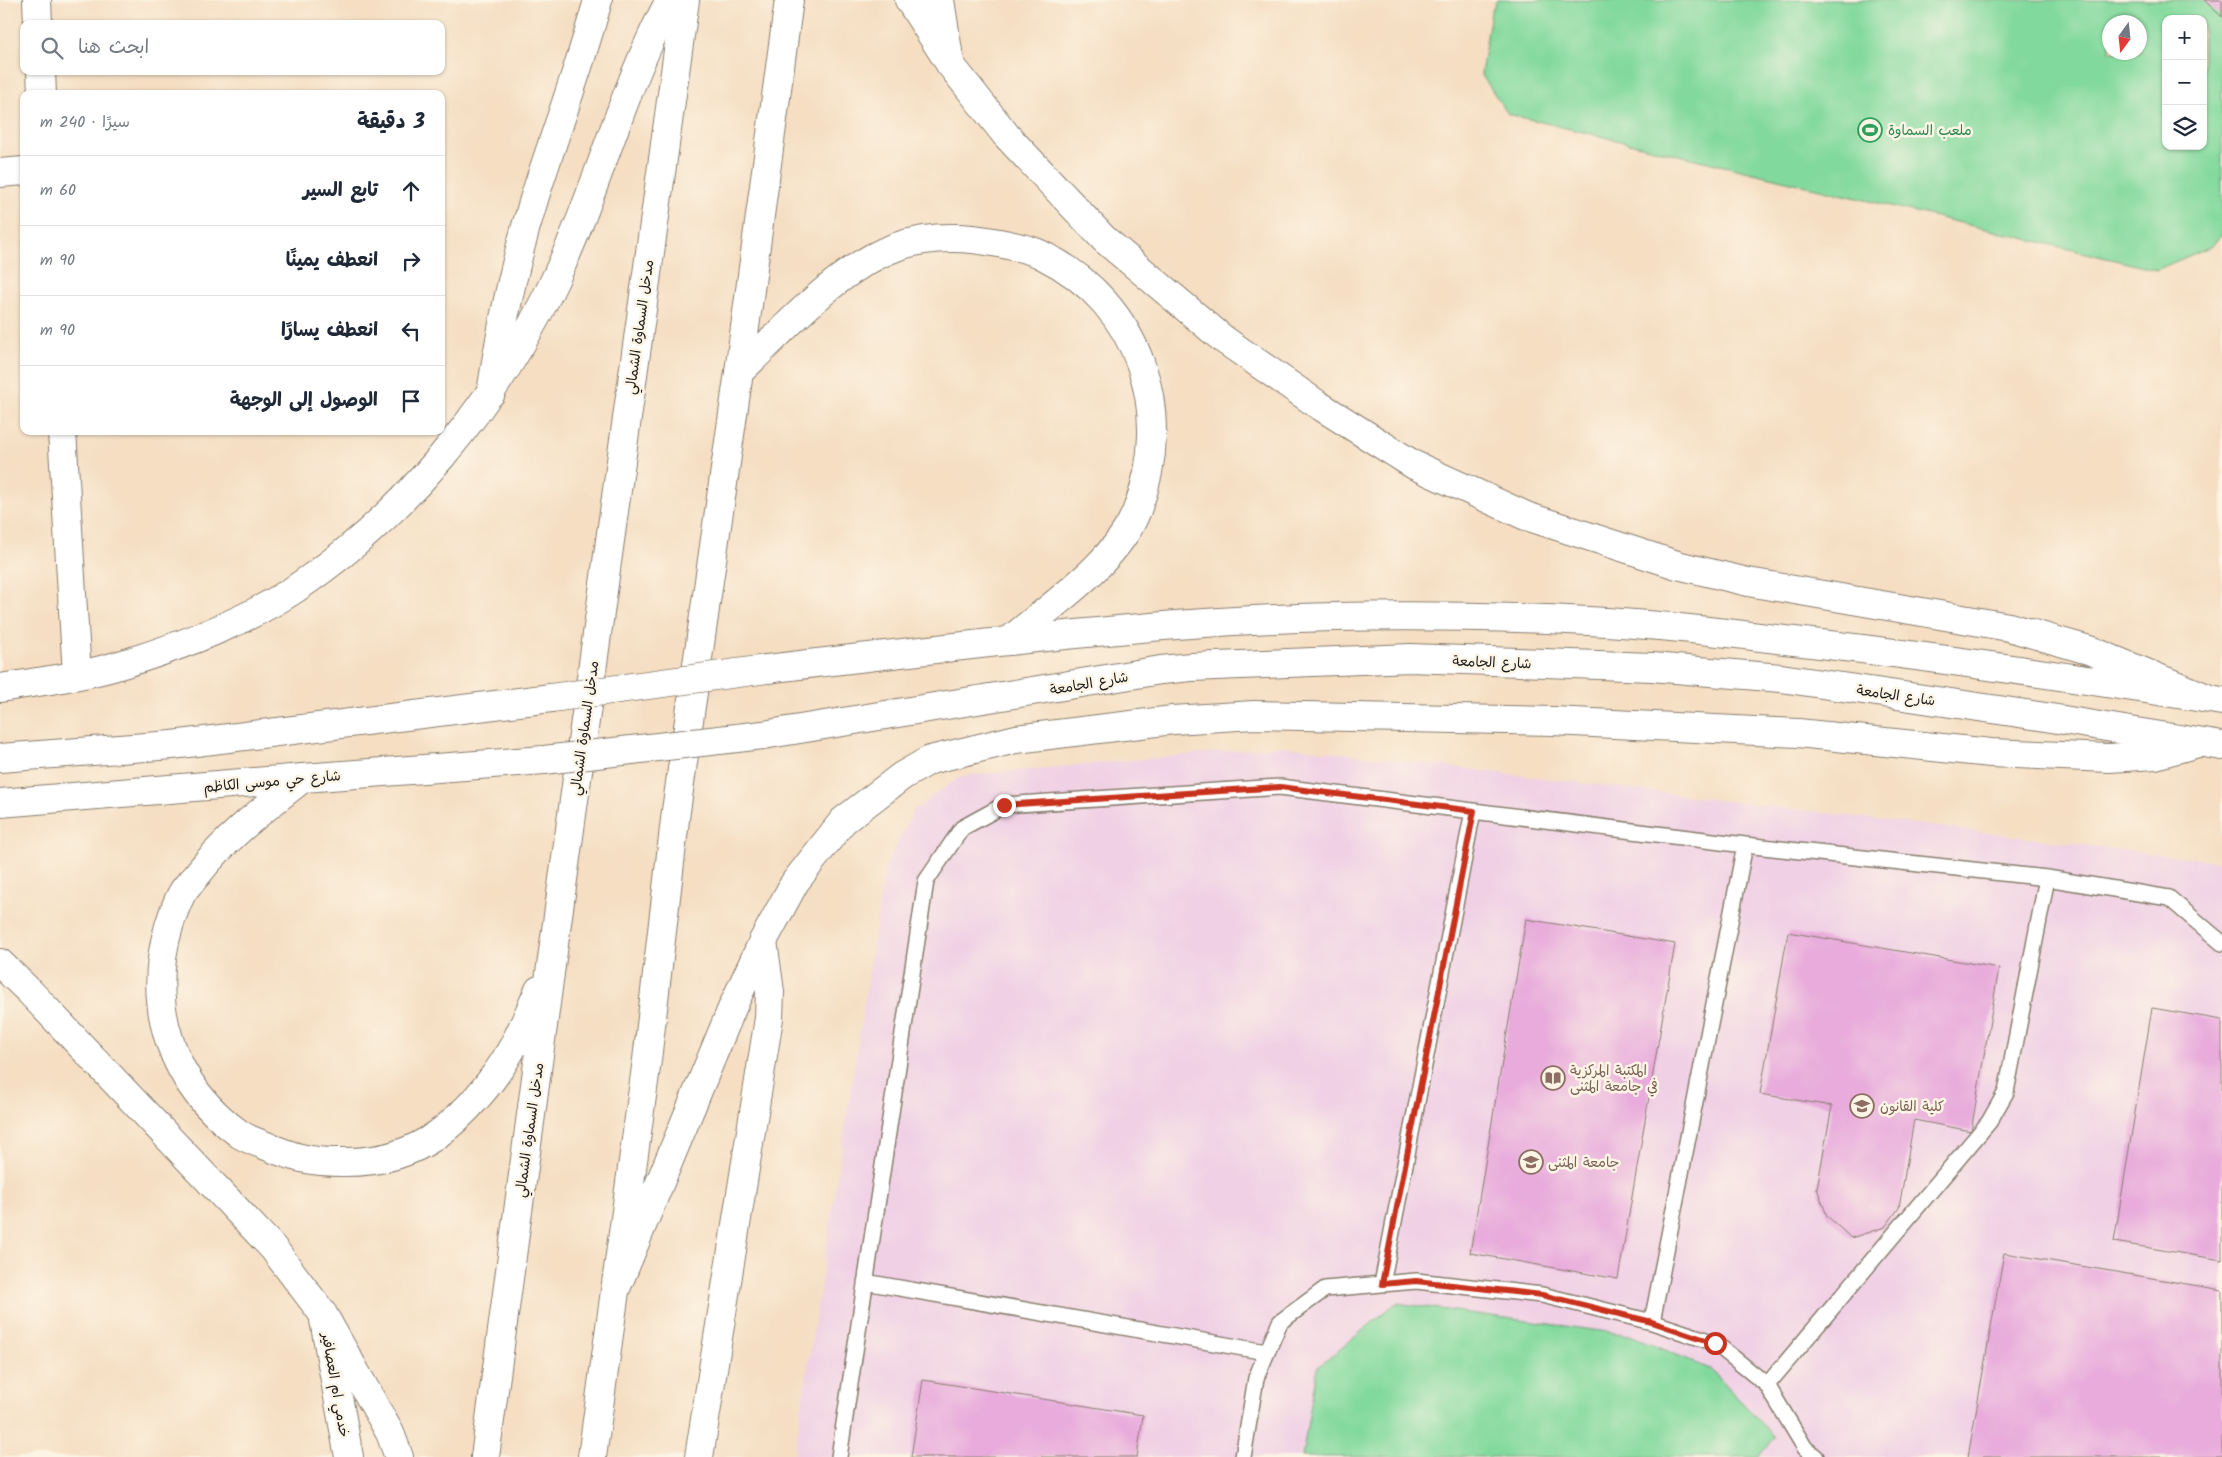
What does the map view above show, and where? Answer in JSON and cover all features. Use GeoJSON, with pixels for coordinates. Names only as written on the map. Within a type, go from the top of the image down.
{"type":"FeatureCollection","features":[{"type":"Feature","properties":{"kind":"main road"},"geometry":{"type":"LineString","coordinates":[[37,0],[38,20]]}},
{"type":"Feature","properties":{"kind":"main road"},"geometry":{"type":"LineString","coordinates":[[491,393],[504,318],[521,244],[535,195],[569,99],[598,0]]}},
{"type":"Feature","properties":{"kind":"main road"},"geometry":{"type":"LineString","coordinates":[[0,688],[77,675],[124,664],[191,640],[246,617],[295,589],[338,556],[380,521],[418,483],[454,441],[491,393],[551,289],[584,208],[622,105],[670,0]]}},
{"type":"Feature","properties":{"kind":"main road","name":"مدخل السماوة الشمالي"},"geometry":{"type":"LineString","coordinates":[[485,1457],[550,966],[685,0]]}},
{"type":"Feature","properties":{"kind":"main road"},"geometry":{"type":"LineString","coordinates":[[592,1457],[647,1060],[676,812],[739,372],[789,0]]}},
{"type":"Feature","properties":{"kind":"main road"},"geometry":{"type":"LineString","coordinates":[[909,0],[950,64],[1006,135],[1104,240],[1223,339],[1317,404],[1414,465],[1526,516],[1676,565],[1748,582],[2009,627],[2092,651],[2215,699]]}},
{"type":"Feature","properties":{"kind":"main road"},"geometry":{"type":"LineString","coordinates":[[940,0],[950,64]]}},
{"type":"Feature","properties":{"kind":"main road"},"geometry":{"type":"LineString","coordinates":[[41,75],[42,90]]}},
{"type":"Feature","properties":{"kind":"main road"},"geometry":{"type":"LineString","coordinates":[[0,172],[20,171]]}},
{"type":"Feature","properties":{"kind":"main road"},"geometry":{"type":"LineString","coordinates":[[739,372],[836,282],[866,260],[896,247],[926,239],[954,237],[979,239],[1042,255],[1068,270],[1096,293],[1128,336],[1142,367],[1150,394],[1154,425],[1147,476],[1137,511],[1124,538],[1090,574],[1009,641]]}},
{"type":"Feature","properties":{"kind":"main road"},"geometry":{"type":"LineString","coordinates":[[62,435],[77,675]]}},
{"type":"Feature","properties":{"kind":"main road"},"geometry":{"type":"LineString","coordinates":[[0,758],[172,745],[1009,641],[1180,625],[1330,618],[1485,618],[1590,621],[1710,631],[1931,656],[2215,699]]}},
{"type":"Feature","properties":{"kind":"main road","name":"شارع الجامعة"},"geometry":{"type":"LineString","coordinates":[[544,760],[763,735],[1161,670],[1191,667],[1410,658],[1652,667],[1781,678],[2039,716],[2210,744]]}},
{"type":"Feature","properties":{"kind":"main road"},"geometry":{"type":"LineString","coordinates":[[615,1291],[762,941],[795,882],[843,821],[867,800],[902,776],[930,760],[1016,739],[1173,720],[1254,715],[1554,721],[1759,731],[1798,733],[1991,753],[2109,758],[2155,755],[2210,744]]}},
{"type":"Feature","properties":{"kind":"main road","name":"شارع حي موسى الكاظم"},"geometry":{"type":"LineString","coordinates":[[0,803],[544,760]]}},
{"type":"Feature","properties":{"kind":"main road"},"geometry":{"type":"LineString","coordinates":[[303,778],[243,826],[201,869],[181,894],[163,948],[160,1007],[167,1036],[178,1065],[202,1098],[242,1136],[293,1158],[320,1162],[357,1163],[384,1159],[412,1150],[437,1135],[461,1115],[482,1091],[510,1051],[550,966]]}},
{"type":"Feature","properties":{"kind":"main road"},"geometry":{"type":"LineString","coordinates":[[699,1457],[769,1018],[770,992],[762,941]]}},
{"type":"Feature","properties":{"kind":"main road"},"geometry":{"type":"LineString","coordinates":[[0,964],[30,992],[273,1248],[323,1314],[390,1434],[399,1457]]}},
{"type":"Feature","properties":{"kind":"main road","name":"خدمي ام العصافير"},"geometry":{"type":"LineString","coordinates":[[323,1314],[349,1457]]}},
{"type":"Feature","properties":{"kind":"lane"},"geometry":{"type":"LineString","coordinates":[[839,1457],[926,881],[962,828],[1004,805],[1280,787],[1745,846],[2047,878],[2169,898],[2222,942]]}},
{"type":"Feature","properties":{"kind":"lane"},"geometry":{"type":"LineString","coordinates":[[1382,1284],[1474,811]]}},
{"type":"Feature","properties":{"kind":"lane"},"geometry":{"type":"LineString","coordinates":[[1652,1322],[1745,846]]}},
{"type":"Feature","properties":{"kind":"lane"},"geometry":{"type":"LineString","coordinates":[[1766,1385],[1994,1115],[2006,1092],[2047,878]]}},
{"type":"Feature","properties":{"kind":"lane"},"geometry":{"type":"LineString","coordinates":[[1243,1457],[1256,1378],[1280,1322],[1325,1289],[1416,1281],[1542,1295],[1652,1322],[1715,1343],[1766,1385],[1805,1448],[1816,1457]]}},
{"type":"Feature","properties":{"kind":"lane"},"geometry":{"type":"LineString","coordinates":[[865,1282],[1266,1352]]}},
{"type":"Feature","properties":{"kind":"shaded area","name":"جامعة المثنى"},"geometry":{"type":"Polygon","coordinates":[[[1283,746],[2222,862],[2222,1457],[794,1457],[885,868],[914,810],[961,776],[1283,746]]]}},
{"type":"Feature","properties":{"kind":"green space","name":"ملعب السماوة"},"geometry":{"type":"Polygon","coordinates":[[[1497,0],[2222,0],[2222,234],[2214,245],[2156,270],[1508,114],[1481,74],[1491,12],[1497,0]]]}},
{"type":"Feature","properties":{"kind":"green space"},"geometry":{"type":"Polygon","coordinates":[[[1396,1303],[1630,1335],[1710,1369],[1775,1437],[1758,1457],[1302,1457],[1317,1368],[1396,1303]]]}},
{"type":"Feature","properties":{"kind":"building"},"geometry":{"type":"Polygon","coordinates":[[[2204,0],[2222,0],[2222,17],[2204,0]]]}},
{"type":"Feature","properties":{"kind":"building"},"geometry":{"type":"Polygon","coordinates":[[[1526,919],[1675,944],[1618,1279],[1470,1253],[1526,919]]]}},
{"type":"Feature","properties":{"kind":"building"},"geometry":{"type":"Polygon","coordinates":[[[1788,932],[1999,968],[1971,1131],[1914,1120],[1899,1208],[1885,1227],[1851,1238],[1827,1216],[1817,1188],[1832,1106],[1760,1094],[1788,932]]]}},
{"type":"Feature","properties":{"kind":"building"},"geometry":{"type":"Polygon","coordinates":[[[2152,1008],[2222,1020],[2222,1260],[2114,1242],[2152,1008]]]}},
{"type":"Feature","properties":{"kind":"building"},"geometry":{"type":"Polygon","coordinates":[[[2004,1253],[2222,1290],[2222,1457],[1968,1457],[2004,1253]]]}},
{"type":"Feature","properties":{"kind":"building"},"geometry":{"type":"Polygon","coordinates":[[[923,1380],[1143,1415],[1137,1457],[911,1457],[923,1380]]]}},
{"type":"Feature","properties":{"kind":"place","name":"ملعب السماوة"},"geometry":{"type":"Point","coordinates":[1870,130]}},
{"type":"Feature","properties":{"kind":"place","name":"المكتبة المركزية في جامعة المثنى"},"geometry":{"type":"Point","coordinates":[1553,1078]}},
{"type":"Feature","properties":{"kind":"place","name":"كلية القانون"},"geometry":{"type":"Point","coordinates":[1862,1106]}},
{"type":"Feature","properties":{"kind":"place","name":"جامعة المثنى"},"geometry":{"type":"Point","coordinates":[1531,1162]}},
{"type":"Feature","properties":{"kind":"route"},"geometry":{"type":"LineString","coordinates":[[1004,805],[1280,787],[1474,811],[1382,1284],[1416,1281],[1542,1295],[1652,1322],[1715,1343]]}}]}
